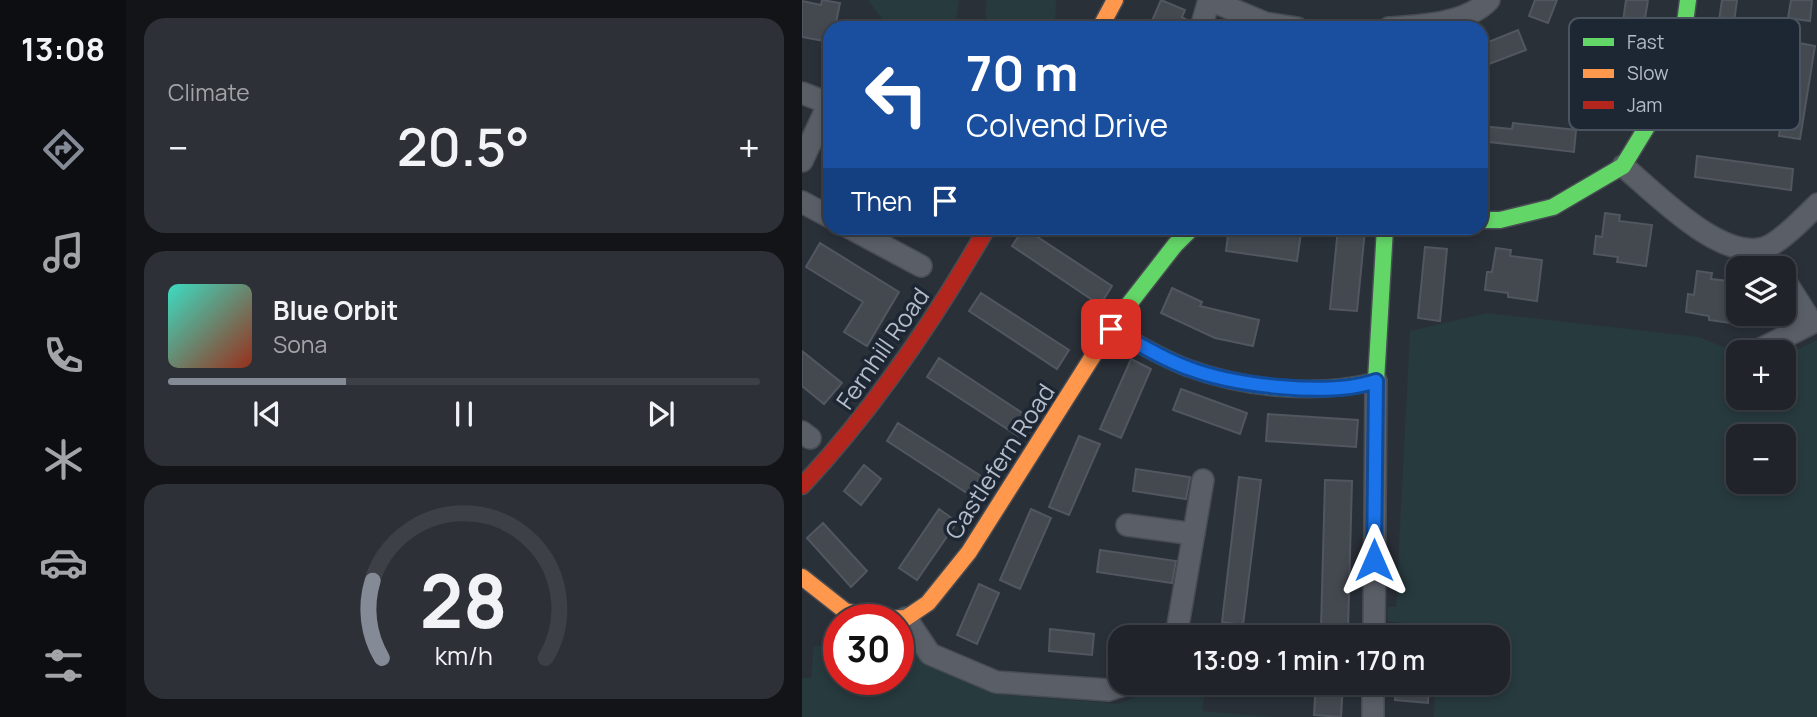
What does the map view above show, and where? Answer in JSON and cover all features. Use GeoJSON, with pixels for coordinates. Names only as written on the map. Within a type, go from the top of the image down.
{"type":"FeatureCollection","features":[{"type":"Feature","properties":{"kind":"street"},"geometry":{"type":"LineString","coordinates":[[1104,21],[1115,0]]}},
{"type":"Feature","properties":{"kind":"street"},"geometry":{"type":"LineString","coordinates":[[1202,21],[1209,0],[1260,21]]}},
{"type":"Feature","properties":{"kind":"street"},"geometry":{"type":"LineString","coordinates":[[1443,21],[1479,10],[1489,0]]}},
{"type":"Feature","properties":{"kind":"street"},"geometry":{"type":"LineString","coordinates":[[1686,18],[1688,0]]}},
{"type":"Feature","properties":{"kind":"street"},"geometry":{"type":"LineString","coordinates":[[802,93],[823,100]]}},
{"type":"Feature","properties":{"kind":"street"},"geometry":{"type":"LineString","coordinates":[[802,161],[823,115]]}},
{"type":"Feature","properties":{"kind":"street"},"geometry":{"type":"LineString","coordinates":[[1488,220],[1500,220],[1553,207],[1623,166],[1645,130]]}},
{"type":"Feature","properties":{"kind":"street"},"geometry":{"type":"LineString","coordinates":[[1623,166],[1706,236],[1737,248],[1764,248],[1794,227],[1818,204]]}},
{"type":"Feature","properties":{"kind":"street"},"geometry":{"type":"LineString","coordinates":[[802,202],[823,213]]}},
{"type":"Feature","properties":{"kind":"street"},"geometry":{"type":"LineString","coordinates":[[863,235],[921,266]]}},
{"type":"Feature","properties":{"kind":"street","name":"Fernhill Road"},"geometry":{"type":"LineString","coordinates":[[802,486],[832,455],[864,414],[957,282],[984,235]]}},
{"type":"Feature","properties":{"kind":"street","name":"Castlefern Road"},"geometry":{"type":"LineString","coordinates":[[914,613],[928,603],[969,552],[1111,329],[1185,235]]}},
{"type":"Feature","properties":{"kind":"street"},"geometry":{"type":"LineString","coordinates":[[1374,625],[1376,381],[1385,235]]}},
{"type":"Feature","properties":{"kind":"street"},"geometry":{"type":"LineString","coordinates":[[1764,248],[1769,256]]}},
{"type":"Feature","properties":{"kind":"street"},"geometry":{"type":"LineString","coordinates":[[1779,340],[1812,323],[1796,298]]}},
{"type":"Feature","properties":{"kind":"street"},"geometry":{"type":"LineString","coordinates":[[1111,329],[1188,368],[1244,383],[1310,388],[1358,387],[1376,381]]}},
{"type":"Feature","properties":{"kind":"street"},"geometry":{"type":"LineString","coordinates":[[1178,625],[1203,480]]}},
{"type":"Feature","properties":{"kind":"street"},"geometry":{"type":"LineString","coordinates":[[1127,526],[1194,534]]}},
{"type":"Feature","properties":{"kind":"street"},"geometry":{"type":"LineString","coordinates":[[802,577],[836,604]]}},
{"type":"Feature","properties":{"kind":"street"},"geometry":{"type":"LineString","coordinates":[[914,630],[930,653],[996,682],[1108,690]]}},
{"type":"Feature","properties":{"kind":"street"},"geometry":{"type":"LineString","coordinates":[[1373,695],[1373,717]]}},
{"type":"Feature","properties":{"kind":"green space"},"geometry":{"type":"Polygon","coordinates":[[[868,0],[959,0],[956,21],[884,21],[868,0]]]}},
{"type":"Feature","properties":{"kind":"green space"},"geometry":{"type":"Polygon","coordinates":[[[987,0],[1056,0],[1055,21],[987,21],[987,0]]]}},
{"type":"Feature","properties":{"kind":"green space"},"geometry":{"type":"Polygon","coordinates":[[[1487,313],[1699,337],[1726,348],[1726,410],[1796,410],[1796,350],[1817,340],[1817,717],[1434,717],[1435,695],[1510,695],[1510,625],[1416,625],[1387,621],[1388,607],[1396,607],[1410,331],[1487,313]]]}},
{"type":"Feature","properties":{"kind":"green space"},"geometry":{"type":"Polygon","coordinates":[[[814,646],[823,646],[823,695],[914,695],[914,654],[950,674],[996,694],[1118,704],[1141,695],[1203,695],[1202,711],[1275,717],[802,717],[802,678],[811,678],[814,646]]]}},
{"type":"Feature","properties":{"kind":"building"},"geometry":{"type":"Polygon","coordinates":[[[822,0],[840,3],[836,21],[823,21],[823,41],[802,37],[802,1],[821,5],[822,0]]]}},
{"type":"Feature","properties":{"kind":"building"},"geometry":{"type":"Polygon","coordinates":[[[1161,0],[1185,10],[1182,17],[1189,21],[1152,21],[1161,0]]]}},
{"type":"Feature","properties":{"kind":"building"},"geometry":{"type":"Polygon","coordinates":[[[1535,0],[1557,0],[1548,23],[1529,16],[1535,0]]]}},
{"type":"Feature","properties":{"kind":"building"},"geometry":{"type":"Polygon","coordinates":[[[1626,0],[1648,0],[1645,18],[1623,18],[1626,0]]]}},
{"type":"Feature","properties":{"kind":"building"},"geometry":{"type":"Polygon","coordinates":[[[1722,0],[1737,0],[1735,18],[1719,18],[1722,0]]]}},
{"type":"Feature","properties":{"kind":"building"},"geometry":{"type":"Polygon","coordinates":[[[1791,0],[1812,0],[1810,21],[1788,18],[1791,0]]]}},
{"type":"Feature","properties":{"kind":"building"},"geometry":{"type":"Polygon","coordinates":[[[1518,30],[1526,50],[1488,64],[1488,42],[1518,30]]]}},
{"type":"Feature","properties":{"kind":"building"},"geometry":{"type":"Polygon","coordinates":[[[1800,43],[1815,46],[1800,139],[1779,136],[1780,130],[1800,130],[1800,43]]]}},
{"type":"Feature","properties":{"kind":"building"},"geometry":{"type":"Polygon","coordinates":[[[1513,123],[1576,130],[1574,152],[1488,142],[1488,127],[1512,129],[1513,123]]]}},
{"type":"Feature","properties":{"kind":"building"},"geometry":{"type":"Polygon","coordinates":[[[1697,156],[1793,169],[1791,190],[1695,177],[1697,156]]]}},
{"type":"Feature","properties":{"kind":"building"},"geometry":{"type":"Polygon","coordinates":[[[1605,213],[1620,215],[1619,221],[1652,225],[1646,266],[1617,262],[1618,257],[1594,254],[1596,236],[1602,237],[1605,213]]]}},
{"type":"Feature","properties":{"kind":"building"},"geometry":{"type":"Polygon","coordinates":[[[1019,235],[1035,235],[1112,286],[1100,305],[1012,246],[1019,235]]]}},
{"type":"Feature","properties":{"kind":"building"},"geometry":{"type":"Polygon","coordinates":[[[1228,235],[1301,235],[1297,261],[1226,251],[1228,235]]]}},
{"type":"Feature","properties":{"kind":"building"},"geometry":{"type":"Polygon","coordinates":[[[1337,235],[1365,235],[1357,311],[1330,309],[1337,235]]]}},
{"type":"Feature","properties":{"kind":"building"},"geometry":{"type":"Polygon","coordinates":[[[820,243],[899,292],[867,346],[844,332],[863,302],[806,267],[820,243]]]}},
{"type":"Feature","properties":{"kind":"building"},"geometry":{"type":"Polygon","coordinates":[[[1425,247],[1447,249],[1440,321],[1418,318],[1425,247]]]}},
{"type":"Feature","properties":{"kind":"building"},"geometry":{"type":"Polygon","coordinates":[[[1496,248],[1511,250],[1510,256],[1542,260],[1537,301],[1485,290],[1487,272],[1492,272],[1496,248]]]}},
{"type":"Feature","properties":{"kind":"building"},"geometry":{"type":"Polygon","coordinates":[[[1697,271],[1712,273],[1711,279],[1726,281],[1726,322],[1686,312],[1688,294],[1694,295],[1697,271]]]}},
{"type":"Feature","properties":{"kind":"building"},"geometry":{"type":"Polygon","coordinates":[[[1172,288],[1202,302],[1200,306],[1259,320],[1253,346],[1215,338],[1161,313],[1172,288]]]}},
{"type":"Feature","properties":{"kind":"building"},"geometry":{"type":"Polygon","coordinates":[[[981,293],[1069,350],[1057,369],[969,311],[981,293]]]}},
{"type":"Feature","properties":{"kind":"building"},"geometry":{"type":"Polygon","coordinates":[[[802,351],[842,383],[824,404],[802,386],[802,351]]]}},
{"type":"Feature","properties":{"kind":"building"},"geometry":{"type":"Polygon","coordinates":[[[939,358],[1030,418],[1018,436],[927,377],[939,358]]]}},
{"type":"Feature","properties":{"kind":"building"},"geometry":{"type":"Polygon","coordinates":[[[1131,359],[1151,369],[1121,438],[1100,429],[1131,359]]]}},
{"type":"Feature","properties":{"kind":"building"},"geometry":{"type":"Polygon","coordinates":[[[1181,389],[1247,413],[1240,434],[1173,410],[1181,389]]]}},
{"type":"Feature","properties":{"kind":"building"},"geometry":{"type":"Polygon","coordinates":[[[1268,414],[1358,420],[1356,447],[1266,441],[1268,414]]]}},
{"type":"Feature","properties":{"kind":"building"},"geometry":{"type":"Polygon","coordinates":[[[898,423],[981,476],[970,495],[887,441],[898,423]]]}},
{"type":"Feature","properties":{"kind":"building"},"geometry":{"type":"Polygon","coordinates":[[[1079,436],[1100,444],[1069,515],[1049,507],[1079,436]]]}},
{"type":"Feature","properties":{"kind":"building"},"geometry":{"type":"Polygon","coordinates":[[[864,465],[881,479],[861,505],[844,491],[864,465]]]}},
{"type":"Feature","properties":{"kind":"building"},"geometry":{"type":"Polygon","coordinates":[[[1136,469],[1190,477],[1186,499],[1133,491],[1136,469]]]}},
{"type":"Feature","properties":{"kind":"building"},"geometry":{"type":"Polygon","coordinates":[[[1239,477],[1261,480],[1243,625],[1222,622],[1239,477]]]}},
{"type":"Feature","properties":{"kind":"building"},"geometry":{"type":"Polygon","coordinates":[[[1325,480],[1352,481],[1348,625],[1321,625],[1325,480]]]}},
{"type":"Feature","properties":{"kind":"building"},"geometry":{"type":"Polygon","coordinates":[[[939,509],[957,522],[917,580],[899,568],[939,509]]]}},
{"type":"Feature","properties":{"kind":"building"},"geometry":{"type":"Polygon","coordinates":[[[1031,509],[1051,518],[1020,589],[1000,580],[1031,509]]]}},
{"type":"Feature","properties":{"kind":"building"},"geometry":{"type":"Polygon","coordinates":[[[823,523],[867,571],[851,587],[807,538],[823,523]]]}},
{"type":"Feature","properties":{"kind":"building"},"geometry":{"type":"Polygon","coordinates":[[[1100,550],[1176,561],[1172,583],[1097,572],[1100,550]]]}},
{"type":"Feature","properties":{"kind":"building"},"geometry":{"type":"Polygon","coordinates":[[[979,584],[999,593],[977,644],[957,635],[979,584]]]}},
{"type":"Feature","properties":{"kind":"building"},"geometry":{"type":"Polygon","coordinates":[[[1050,629],[1094,634],[1092,655],[1049,651],[1050,629]]]}},
{"type":"Feature","properties":{"kind":"building"},"geometry":{"type":"Polygon","coordinates":[[[1315,695],[1342,695],[1341,717],[1314,715],[1315,695]]]}},
{"type":"Feature","properties":{"kind":"building"},"geometry":{"type":"Polygon","coordinates":[[[1395,695],[1428,695],[1428,703],[1395,700],[1395,695]]]}},
{"type":"Feature","properties":{"kind":"traffic: fast"},"geometry":{"type":"LineString","coordinates":[[1686,18],[1688,0]]}},
{"type":"Feature","properties":{"kind":"traffic: fast"},"geometry":{"type":"LineString","coordinates":[[1488,220],[1500,220],[1553,207],[1623,166],[1645,130]]}},
{"type":"Feature","properties":{"kind":"traffic: fast"},"geometry":{"type":"LineString","coordinates":[[1122,313],[1185,235]]}},
{"type":"Feature","properties":{"kind":"traffic: fast"},"geometry":{"type":"LineString","coordinates":[[1110,329],[1178,364],[1233,381],[1305,389],[1353,386],[1376,381],[1385,235]]}},
{"type":"Feature","properties":{"kind":"traffic: slow"},"geometry":{"type":"LineString","coordinates":[[1104,21],[1115,0]]}},
{"type":"Feature","properties":{"kind":"traffic: slow"},"geometry":{"type":"LineString","coordinates":[[802,577],[845,611],[875,619],[906,618],[928,603],[969,552],[1122,313]]}},
{"type":"Feature","properties":{"kind":"traffic: jam"},"geometry":{"type":"LineString","coordinates":[[802,486],[854,426],[902,362],[983,235]]}},
{"type":"Feature","properties":{"kind":"route"},"geometry":{"type":"LineString","coordinates":[[1111,329],[1188,368],[1244,383],[1310,388],[1358,387],[1376,381],[1374,560]]}}]}
